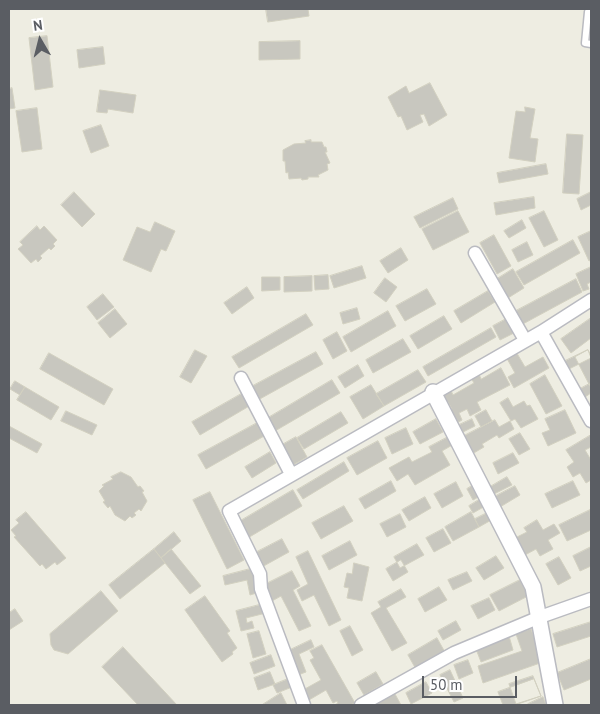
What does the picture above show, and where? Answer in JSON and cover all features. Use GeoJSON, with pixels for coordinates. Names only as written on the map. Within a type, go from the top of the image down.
{"type":"FeatureCollection","features":[{"type":"Feature","properties":{"kind":"street"},"geometry":{"type":"LineString","coordinates":[[476,253],[525,340]]}},
{"type":"Feature","properties":{"kind":"street"},"geometry":{"type":"LineString","coordinates":[[304,705],[261,588],[260,574],[229,511],[433,392],[541,332],[591,300]]}},
{"type":"Feature","properties":{"kind":"street"},"geometry":{"type":"LineString","coordinates":[[541,332],[591,421]]}},
{"type":"Feature","properties":{"kind":"street"},"geometry":{"type":"LineString","coordinates":[[241,378],[291,474]]}},
{"type":"Feature","properties":{"kind":"street"},"geometry":{"type":"LineString","coordinates":[[433,392],[533,587],[555,705]]}},
{"type":"Feature","properties":{"kind":"street"},"geometry":{"type":"LineString","coordinates":[[361,705],[454,653],[540,617],[591,599]]}},
{"type":"Feature","properties":{"kind":"lane"},"geometry":{"type":"LineString","coordinates":[[588,12],[585,43],[591,44]]}},
{"type":"Feature","properties":{"kind":"building"},"geometry":{"type":"Polygon","coordinates":[[[266,9],[308,9],[309,16],[268,22],[266,9]]]}},
{"type":"Feature","properties":{"kind":"building"},"geometry":{"type":"Polygon","coordinates":[[[47,36],[53,87],[35,90],[29,38],[47,36]]]}},
{"type":"Feature","properties":{"kind":"building"},"geometry":{"type":"Polygon","coordinates":[[[300,41],[300,59],[259,60],[259,42],[300,41]]]}},
{"type":"Feature","properties":{"kind":"building"},"geometry":{"type":"Polygon","coordinates":[[[103,47],[105,64],[79,68],[77,50],[103,47]]]}},
{"type":"Feature","properties":{"kind":"building"},"geometry":{"type":"Polygon","coordinates":[[[430,83],[447,115],[429,126],[424,114],[420,115],[423,122],[407,130],[401,116],[398,117],[388,97],[406,86],[409,93],[430,83]]]}},
{"type":"Feature","properties":{"kind":"building"},"geometry":{"type":"Polygon","coordinates":[[[12,88],[15,108],[9,109],[9,89],[12,88]]]}},
{"type":"Feature","properties":{"kind":"building"},"geometry":{"type":"Polygon","coordinates":[[[100,90],[136,95],[133,113],[108,109],[107,113],[97,112],[100,90]]]}},
{"type":"Feature","properties":{"kind":"building"},"geometry":{"type":"Polygon","coordinates":[[[525,107],[535,109],[530,138],[538,139],[535,162],[509,158],[516,111],[525,112],[525,107]]]}},
{"type":"Feature","properties":{"kind":"building"},"geometry":{"type":"Polygon","coordinates":[[[37,108],[42,149],[22,152],[16,111],[37,108]]]}},
{"type":"Feature","properties":{"kind":"building"},"geometry":{"type":"Polygon","coordinates":[[[101,125],[109,146],[91,153],[83,131],[101,125]]]}},
{"type":"Feature","properties":{"kind":"building"},"geometry":{"type":"Polygon","coordinates":[[[567,134],[583,135],[579,194],[563,193],[567,134]]]}},
{"type":"Feature","properties":{"kind":"building"},"geometry":{"type":"Polygon","coordinates":[[[311,140],[311,142],[322,142],[324,147],[326,147],[327,152],[325,152],[330,163],[327,164],[328,170],[318,175],[319,177],[308,177],[308,179],[302,180],[301,178],[289,179],[288,172],[286,173],[285,161],[283,161],[283,150],[294,144],[306,143],[305,141],[311,140]]]}},
{"type":"Feature","properties":{"kind":"building"},"geometry":{"type":"Polygon","coordinates":[[[546,164],[548,174],[499,183],[497,173],[546,164]]]}},
{"type":"Feature","properties":{"kind":"building"},"geometry":{"type":"Polygon","coordinates":[[[74,192],[95,214],[82,227],[61,205],[74,192]]]}},
{"type":"Feature","properties":{"kind":"building"},"geometry":{"type":"Polygon","coordinates":[[[591,192],[591,205],[581,210],[577,199],[591,192]]]}},
{"type":"Feature","properties":{"kind":"building"},"geometry":{"type":"Polygon","coordinates":[[[534,197],[535,208],[496,215],[494,203],[534,197]]]}},
{"type":"Feature","properties":{"kind":"building"},"geometry":{"type":"Polygon","coordinates":[[[453,198],[458,209],[420,228],[414,217],[453,198]]]}},
{"type":"Feature","properties":{"kind":"building"},"geometry":{"type":"Polygon","coordinates":[[[458,211],[469,232],[433,250],[422,229],[458,211]]]}},
{"type":"Feature","properties":{"kind":"building"},"geometry":{"type":"Polygon","coordinates":[[[544,211],[558,240],[544,247],[529,218],[544,211]]]}},
{"type":"Feature","properties":{"kind":"building"},"geometry":{"type":"Polygon","coordinates":[[[522,220],[526,228],[509,238],[504,231],[522,220]]]}},
{"type":"Feature","properties":{"kind":"building"},"geometry":{"type":"Polygon","coordinates":[[[155,222],[175,231],[166,251],[161,249],[151,272],[123,260],[137,227],[150,232],[155,222]]]}},
{"type":"Feature","properties":{"kind":"building"},"geometry":{"type":"Polygon","coordinates":[[[37,226],[40,230],[44,226],[57,240],[51,250],[49,248],[40,256],[42,258],[38,262],[36,259],[31,263],[18,249],[23,245],[20,242],[37,226]]]}},
{"type":"Feature","properties":{"kind":"building"},"geometry":{"type":"Polygon","coordinates":[[[591,231],[591,260],[589,261],[578,237],[591,231]]]}},
{"type":"Feature","properties":{"kind":"building"},"geometry":{"type":"Polygon","coordinates":[[[494,235],[511,266],[497,274],[480,243],[494,235]]]}},
{"type":"Feature","properties":{"kind":"building"},"geometry":{"type":"Polygon","coordinates":[[[573,240],[580,253],[524,285],[516,272],[573,240]]]}},
{"type":"Feature","properties":{"kind":"building"},"geometry":{"type":"Polygon","coordinates":[[[527,242],[533,255],[518,262],[512,250],[527,242]]]}},
{"type":"Feature","properties":{"kind":"building"},"geometry":{"type":"Polygon","coordinates":[[[401,248],[408,260],[388,273],[380,261],[401,248]]]}},
{"type":"Feature","properties":{"kind":"building"},"geometry":{"type":"Polygon","coordinates":[[[362,266],[366,278],[334,288],[330,276],[362,266]]]}},
{"type":"Feature","properties":{"kind":"building"},"geometry":{"type":"Polygon","coordinates":[[[591,267],[591,282],[587,284],[589,289],[583,291],[576,274],[591,267]]]}},
{"type":"Feature","properties":{"kind":"building"},"geometry":{"type":"Polygon","coordinates":[[[513,269],[524,288],[508,298],[497,279],[513,269]]]}},
{"type":"Feature","properties":{"kind":"building"},"geometry":{"type":"Polygon","coordinates":[[[328,275],[329,289],[315,290],[314,276],[328,275]]]}},
{"type":"Feature","properties":{"kind":"building"},"geometry":{"type":"Polygon","coordinates":[[[312,276],[312,291],[284,292],[284,277],[312,276]]]}},
{"type":"Feature","properties":{"kind":"building"},"geometry":{"type":"Polygon","coordinates":[[[262,277],[280,277],[280,290],[262,291],[262,277]]]}},
{"type":"Feature","properties":{"kind":"building"},"geometry":{"type":"Polygon","coordinates":[[[385,278],[397,287],[386,302],[374,293],[385,278]]]}},
{"type":"Feature","properties":{"kind":"building"},"geometry":{"type":"Polygon","coordinates":[[[576,279],[582,292],[521,325],[514,312],[576,279]]]}},
{"type":"Feature","properties":{"kind":"building"},"geometry":{"type":"Polygon","coordinates":[[[247,287],[254,298],[232,314],[224,303],[247,287]]]}},
{"type":"Feature","properties":{"kind":"building"},"geometry":{"type":"Polygon","coordinates":[[[427,289],[436,304],[405,321],[396,306],[427,289]]]}},
{"type":"Feature","properties":{"kind":"building"},"geometry":{"type":"Polygon","coordinates":[[[488,291],[495,302],[461,323],[454,311],[488,291]]]}},
{"type":"Feature","properties":{"kind":"building"},"geometry":{"type":"Polygon","coordinates":[[[103,294],[114,307],[97,320],[87,307],[103,294]]]}},
{"type":"Feature","properties":{"kind":"building"},"geometry":{"type":"Polygon","coordinates":[[[357,308],[360,319],[343,324],[340,313],[357,308]]]}},
{"type":"Feature","properties":{"kind":"building"},"geometry":{"type":"Polygon","coordinates":[[[115,309],[127,324],[110,338],[98,323],[115,309]]]}},
{"type":"Feature","properties":{"kind":"building"},"geometry":{"type":"Polygon","coordinates":[[[388,311],[396,326],[351,352],[343,337],[388,311]]]}},
{"type":"Feature","properties":{"kind":"building"},"geometry":{"type":"Polygon","coordinates":[[[306,314],[313,325],[239,368],[232,357],[306,314]]]}},
{"type":"Feature","properties":{"kind":"building"},"geometry":{"type":"Polygon","coordinates":[[[444,316],[452,329],[418,349],[410,336],[444,316]]]}},
{"type":"Feature","properties":{"kind":"building"},"geometry":{"type":"Polygon","coordinates":[[[508,318],[516,332],[500,340],[493,326],[508,318]]]}},
{"type":"Feature","properties":{"kind":"building"},"geometry":{"type":"Polygon","coordinates":[[[591,318],[591,338],[571,353],[561,339],[591,318]]]}},
{"type":"Feature","properties":{"kind":"building"},"geometry":{"type":"Polygon","coordinates":[[[491,328],[496,337],[428,376],[423,367],[491,328]]]}},
{"type":"Feature","properties":{"kind":"building"},"geometry":{"type":"Polygon","coordinates":[[[337,332],[347,351],[333,359],[323,340],[337,332]]]}},
{"type":"Feature","properties":{"kind":"building"},"geometry":{"type":"Polygon","coordinates":[[[403,339],[411,352],[373,373],[366,360],[403,339]]]}},
{"type":"Feature","properties":{"kind":"building"},"geometry":{"type":"Polygon","coordinates":[[[195,350],[207,356],[191,383],[180,377],[195,350]]]}},
{"type":"Feature","properties":{"kind":"building"},"geometry":{"type":"Polygon","coordinates":[[[515,350],[525,367],[543,357],[549,368],[514,388],[508,377],[515,373],[505,355],[515,350]]]}},
{"type":"Feature","properties":{"kind":"building"},"geometry":{"type":"Polygon","coordinates":[[[588,350],[591,358],[567,370],[563,362],[588,350]]]}},
{"type":"Feature","properties":{"kind":"building"},"geometry":{"type":"Polygon","coordinates":[[[588,350],[591,355],[591,388],[575,357],[588,350]]]}},
{"type":"Feature","properties":{"kind":"building"},"geometry":{"type":"Polygon","coordinates":[[[316,352],[323,364],[258,400],[251,387],[316,352]]]}},
{"type":"Feature","properties":{"kind":"building"},"geometry":{"type":"Polygon","coordinates":[[[49,353],[113,389],[104,405],[40,369],[49,353]]]}},
{"type":"Feature","properties":{"kind":"building"},"geometry":{"type":"Polygon","coordinates":[[[358,365],[364,376],[345,388],[338,377],[358,365]]]}},
{"type":"Feature","properties":{"kind":"building"},"geometry":{"type":"Polygon","coordinates":[[[501,368],[510,385],[477,402],[481,410],[470,416],[467,409],[459,413],[462,420],[455,424],[448,411],[452,409],[448,402],[444,404],[438,392],[449,386],[453,395],[474,383],[471,378],[479,374],[481,379],[501,368]]]}},
{"type":"Feature","properties":{"kind":"building"},"geometry":{"type":"Polygon","coordinates":[[[418,370],[426,382],[384,406],[376,394],[418,370]]]}},
{"type":"Feature","properties":{"kind":"building"},"geometry":{"type":"Polygon","coordinates":[[[545,375],[562,406],[546,414],[530,384],[545,375]]]}},
{"type":"Feature","properties":{"kind":"building"},"geometry":{"type":"Polygon","coordinates":[[[332,380],[340,393],[275,431],[268,418],[332,380]]]}},
{"type":"Feature","properties":{"kind":"building"},"geometry":{"type":"Polygon","coordinates":[[[15,381],[25,387],[20,395],[10,389],[15,381]]]}},
{"type":"Feature","properties":{"kind":"building"},"geometry":{"type":"Polygon","coordinates":[[[591,383],[591,393],[585,397],[580,389],[591,383]]]}},
{"type":"Feature","properties":{"kind":"building"},"geometry":{"type":"Polygon","coordinates":[[[371,385],[384,406],[363,419],[350,397],[371,385]]]}},
{"type":"Feature","properties":{"kind":"building"},"geometry":{"type":"Polygon","coordinates":[[[25,387],[59,407],[51,420],[17,400],[25,387]]]}},
{"type":"Feature","properties":{"kind":"building"},"geometry":{"type":"Polygon","coordinates":[[[243,393],[251,405],[200,435],[192,422],[243,393]]]}},
{"type":"Feature","properties":{"kind":"building"},"geometry":{"type":"Polygon","coordinates":[[[508,398],[513,407],[524,401],[527,406],[530,405],[538,419],[521,428],[515,419],[511,421],[500,403],[508,398]]]}},
{"type":"Feature","properties":{"kind":"building"},"geometry":{"type":"Polygon","coordinates":[[[486,410],[492,421],[481,427],[475,416],[486,410]]]}},
{"type":"Feature","properties":{"kind":"building"},"geometry":{"type":"Polygon","coordinates":[[[565,410],[576,433],[548,446],[542,433],[550,430],[545,419],[565,410]]]}},
{"type":"Feature","properties":{"kind":"building"},"geometry":{"type":"Polygon","coordinates":[[[66,411],[97,425],[92,435],[61,421],[66,411]]]}},
{"type":"Feature","properties":{"kind":"building"},"geometry":{"type":"Polygon","coordinates":[[[341,412],[348,423],[304,449],[297,438],[341,412]]]}},
{"type":"Feature","properties":{"kind":"building"},"geometry":{"type":"Polygon","coordinates":[[[436,419],[443,432],[420,444],[413,432],[436,419]]]}},
{"type":"Feature","properties":{"kind":"building"},"geometry":{"type":"Polygon","coordinates":[[[472,419],[475,426],[463,432],[459,425],[472,419]]]}},
{"type":"Feature","properties":{"kind":"building"},"geometry":{"type":"Polygon","coordinates":[[[495,420],[499,427],[510,421],[514,429],[499,438],[497,435],[482,444],[484,447],[472,454],[462,437],[495,420]]]}},
{"type":"Feature","properties":{"kind":"building"},"geometry":{"type":"Polygon","coordinates":[[[259,422],[266,435],[206,469],[198,455],[259,422]]]}},
{"type":"Feature","properties":{"kind":"building"},"geometry":{"type":"Polygon","coordinates":[[[9,426],[42,444],[37,453],[9,438],[9,426]]]}},
{"type":"Feature","properties":{"kind":"building"},"geometry":{"type":"Polygon","coordinates":[[[406,428],[413,444],[392,454],[385,438],[406,428]]]}},
{"type":"Feature","properties":{"kind":"building"},"geometry":{"type":"Polygon","coordinates":[[[520,433],[530,449],[519,455],[509,439],[520,433]]]}},
{"type":"Feature","properties":{"kind":"building"},"geometry":{"type":"Polygon","coordinates":[[[591,435],[591,447],[585,450],[591,460],[591,480],[586,483],[580,473],[573,477],[567,467],[574,462],[566,450],[591,435]]]}},
{"type":"Feature","properties":{"kind":"building"},"geometry":{"type":"Polygon","coordinates":[[[450,436],[454,444],[442,451],[450,465],[415,485],[408,474],[397,481],[389,468],[409,457],[412,462],[432,452],[429,447],[450,436]]]}},
{"type":"Feature","properties":{"kind":"building"},"geometry":{"type":"Polygon","coordinates":[[[296,437],[307,457],[293,465],[282,445],[296,437]]]}},
{"type":"Feature","properties":{"kind":"building"},"geometry":{"type":"Polygon","coordinates":[[[378,441],[387,458],[357,475],[347,458],[378,441]]]}},
{"type":"Feature","properties":{"kind":"building"},"geometry":{"type":"Polygon","coordinates":[[[270,452],[276,463],[252,478],[245,467],[270,452]]]}},
{"type":"Feature","properties":{"kind":"building"},"geometry":{"type":"Polygon","coordinates":[[[513,453],[519,463],[498,474],[493,463],[513,453]]]}},
{"type":"Feature","properties":{"kind":"building"},"geometry":{"type":"Polygon","coordinates":[[[344,462],[349,471],[303,499],[297,490],[344,462]]]}},
{"type":"Feature","properties":{"kind":"building"},"geometry":{"type":"Polygon","coordinates":[[[121,472],[131,477],[138,487],[140,486],[144,491],[142,492],[147,501],[141,511],[139,509],[134,513],[136,515],[132,518],[130,516],[125,521],[115,515],[110,506],[108,508],[103,502],[105,501],[99,491],[104,486],[102,485],[113,479],[111,477],[121,472]]]}},
{"type":"Feature","properties":{"kind":"building"},"geometry":{"type":"Polygon","coordinates":[[[507,477],[512,485],[494,494],[490,487],[507,477]]]}},
{"type":"Feature","properties":{"kind":"building"},"geometry":{"type":"Polygon","coordinates":[[[391,481],[396,491],[365,509],[359,499],[391,481]]]}},
{"type":"Feature","properties":{"kind":"building"},"geometry":{"type":"Polygon","coordinates":[[[573,481],[580,495],[552,508],[545,494],[573,481]]]}},
{"type":"Feature","properties":{"kind":"building"},"geometry":{"type":"Polygon","coordinates":[[[456,482],[463,496],[442,508],[434,494],[456,482]]]}},
{"type":"Feature","properties":{"kind":"building"},"geometry":{"type":"Polygon","coordinates":[[[475,484],[482,495],[473,500],[467,489],[475,484]]]}},
{"type":"Feature","properties":{"kind":"building"},"geometry":{"type":"Polygon","coordinates":[[[515,486],[520,495],[500,507],[494,497],[515,486]]]}},
{"type":"Feature","properties":{"kind":"building"},"geometry":{"type":"Polygon","coordinates":[[[293,490],[302,506],[246,539],[237,523],[293,490]]]}},
{"type":"Feature","properties":{"kind":"building"},"geometry":{"type":"Polygon","coordinates":[[[210,492],[244,560],[227,569],[193,500],[210,492]]]}},
{"type":"Feature","properties":{"kind":"building"},"geometry":{"type":"Polygon","coordinates":[[[425,497],[431,508],[409,521],[402,510],[425,497]]]}},
{"type":"Feature","properties":{"kind":"building"},"geometry":{"type":"Polygon","coordinates":[[[482,498],[487,505],[473,513],[469,506],[482,498]]]}},
{"type":"Feature","properties":{"kind":"building"},"geometry":{"type":"Polygon","coordinates":[[[344,506],[353,521],[321,539],[312,523],[344,506]]]}},
{"type":"Feature","properties":{"kind":"building"},"geometry":{"type":"Polygon","coordinates":[[[590,510],[591,530],[567,541],[559,525],[590,510]]]}},
{"type":"Feature","properties":{"kind":"building"},"geometry":{"type":"Polygon","coordinates":[[[26,512],[66,558],[57,565],[55,562],[46,569],[42,564],[40,566],[14,537],[16,536],[11,530],[19,523],[16,520],[26,512]]]}},
{"type":"Feature","properties":{"kind":"building"},"geometry":{"type":"Polygon","coordinates":[[[471,512],[479,527],[453,541],[445,527],[471,512]]]}},
{"type":"Feature","properties":{"kind":"building"},"geometry":{"type":"Polygon","coordinates":[[[489,512],[493,519],[479,527],[475,519],[489,512]]]}},
{"type":"Feature","properties":{"kind":"building"},"geometry":{"type":"Polygon","coordinates":[[[400,514],[406,527],[387,537],[380,524],[400,514]]]}},
{"type":"Feature","properties":{"kind":"building"},"geometry":{"type":"Polygon","coordinates":[[[537,520],[543,530],[554,524],[560,533],[548,540],[553,549],[540,556],[536,549],[525,555],[515,538],[527,532],[524,528],[537,520]]]}},
{"type":"Feature","properties":{"kind":"building"},"geometry":{"type":"Polygon","coordinates":[[[443,529],[451,543],[434,552],[426,538],[443,529]]]}},
{"type":"Feature","properties":{"kind":"building"},"geometry":{"type":"Polygon","coordinates":[[[174,532],[181,541],[161,558],[154,549],[174,532]]]}},
{"type":"Feature","properties":{"kind":"building"},"geometry":{"type":"Polygon","coordinates":[[[282,539],[289,552],[260,568],[253,554],[282,539]]]}},
{"type":"Feature","properties":{"kind":"building"},"geometry":{"type":"Polygon","coordinates":[[[350,541],[357,555],[329,570],[322,556],[350,541]]]}},
{"type":"Feature","properties":{"kind":"building"},"geometry":{"type":"Polygon","coordinates":[[[417,544],[424,555],[400,568],[394,557],[417,544]]]}},
{"type":"Feature","properties":{"kind":"building"},"geometry":{"type":"Polygon","coordinates":[[[591,547],[591,566],[580,571],[573,556],[591,547]]]}},
{"type":"Feature","properties":{"kind":"building"},"geometry":{"type":"Polygon","coordinates":[[[154,549],[165,563],[120,599],[109,585],[154,549]]]}},
{"type":"Feature","properties":{"kind":"building"},"geometry":{"type":"Polygon","coordinates":[[[171,549],[201,586],[190,594],[161,558],[171,549]]]}},
{"type":"Feature","properties":{"kind":"building"},"geometry":{"type":"Polygon","coordinates":[[[308,551],[341,620],[329,626],[314,595],[302,601],[297,590],[308,584],[296,557],[308,551]]]}},
{"type":"Feature","properties":{"kind":"building"},"geometry":{"type":"Polygon","coordinates":[[[496,556],[504,568],[484,580],[476,568],[496,556]]]}},
{"type":"Feature","properties":{"kind":"building"},"geometry":{"type":"Polygon","coordinates":[[[559,557],[571,578],[558,585],[546,564],[559,557]]]}},
{"type":"Feature","properties":{"kind":"building"},"geometry":{"type":"Polygon","coordinates":[[[401,560],[408,572],[393,581],[386,569],[401,560]]]}},
{"type":"Feature","properties":{"kind":"building"},"geometry":{"type":"Polygon","coordinates":[[[354,563],[369,567],[362,601],[347,598],[349,588],[344,587],[347,573],[352,574],[354,563]]]}},
{"type":"Feature","properties":{"kind":"building"},"geometry":{"type":"Polygon","coordinates":[[[254,568],[260,592],[250,595],[247,580],[225,585],[223,576],[254,568]]]}},
{"type":"Feature","properties":{"kind":"building"},"geometry":{"type":"Polygon","coordinates":[[[292,571],[300,586],[293,590],[311,626],[299,631],[281,596],[272,601],[264,585],[292,571]]]}},
{"type":"Feature","properties":{"kind":"building"},"geometry":{"type":"Polygon","coordinates":[[[467,572],[472,581],[453,590],[448,580],[467,572]]]}},
{"type":"Feature","properties":{"kind":"building"},"geometry":{"type":"Polygon","coordinates":[[[520,580],[528,596],[499,611],[490,595],[520,580]]]}},
{"type":"Feature","properties":{"kind":"building"},"geometry":{"type":"Polygon","coordinates":[[[439,587],[447,600],[425,612],[418,599],[439,587]]]}},
{"type":"Feature","properties":{"kind":"building"},"geometry":{"type":"Polygon","coordinates":[[[401,589],[406,597],[386,608],[407,643],[392,651],[371,613],[381,607],[378,602],[401,589]]]}},
{"type":"Feature","properties":{"kind":"building"},"geometry":{"type":"Polygon","coordinates":[[[101,591],[118,611],[68,654],[54,650],[51,645],[50,634],[101,591]]]}},
{"type":"Feature","properties":{"kind":"building"},"geometry":{"type":"Polygon","coordinates":[[[205,596],[230,631],[227,633],[237,648],[232,652],[233,654],[222,662],[185,610],[205,596]]]}},
{"type":"Feature","properties":{"kind":"building"},"geometry":{"type":"Polygon","coordinates":[[[489,598],[495,610],[478,619],[471,606],[489,598]]]}},
{"type":"Feature","properties":{"kind":"building"},"geometry":{"type":"Polygon","coordinates":[[[263,604],[266,613],[246,618],[247,623],[252,621],[254,628],[241,631],[236,611],[263,604]]]}},
{"type":"Feature","properties":{"kind":"building"},"geometry":{"type":"Polygon","coordinates":[[[15,609],[23,621],[9,630],[9,613],[15,609]]]}},
{"type":"Feature","properties":{"kind":"building"},"geometry":{"type":"Polygon","coordinates":[[[456,621],[461,630],[443,640],[438,631],[456,621]]]}},
{"type":"Feature","properties":{"kind":"building"},"geometry":{"type":"Polygon","coordinates":[[[591,622],[591,636],[557,647],[553,634],[591,622]]]}},
{"type":"Feature","properties":{"kind":"building"},"geometry":{"type":"Polygon","coordinates":[[[350,626],[363,650],[352,656],[340,631],[350,626]]]}},
{"type":"Feature","properties":{"kind":"building"},"geometry":{"type":"Polygon","coordinates":[[[531,629],[543,662],[483,683],[478,666],[522,651],[516,634],[531,629]]]}},
{"type":"Feature","properties":{"kind":"building"},"geometry":{"type":"Polygon","coordinates":[[[259,631],[266,654],[253,658],[247,634],[259,631]]]}},
{"type":"Feature","properties":{"kind":"building"},"geometry":{"type":"Polygon","coordinates":[[[509,636],[513,650],[481,662],[476,649],[509,636]]]}},
{"type":"Feature","properties":{"kind":"building"},"geometry":{"type":"Polygon","coordinates":[[[437,638],[446,654],[417,671],[408,655],[437,638]]]}},
{"type":"Feature","properties":{"kind":"building"},"geometry":{"type":"Polygon","coordinates":[[[311,640],[314,647],[299,654],[306,672],[298,675],[288,651],[311,640]]]}},
{"type":"Feature","properties":{"kind":"building"},"geometry":{"type":"Polygon","coordinates":[[[322,645],[355,703],[335,705],[338,703],[337,701],[333,703],[326,690],[309,700],[303,690],[321,680],[310,660],[314,658],[310,651],[322,645]]]}},
{"type":"Feature","properties":{"kind":"building"},"geometry":{"type":"Polygon","coordinates":[[[123,647],[177,705],[138,705],[102,667],[123,647]]]}},
{"type":"Feature","properties":{"kind":"building"},"geometry":{"type":"Polygon","coordinates":[[[271,655],[275,666],[254,674],[250,663],[271,655]]]}},
{"type":"Feature","properties":{"kind":"building"},"geometry":{"type":"Polygon","coordinates":[[[591,659],[591,679],[564,690],[557,673],[591,659]]]}},
{"type":"Feature","properties":{"kind":"building"},"geometry":{"type":"Polygon","coordinates":[[[468,660],[473,673],[459,679],[454,665],[468,660]]]}},
{"type":"Feature","properties":{"kind":"building"},"geometry":{"type":"Polygon","coordinates":[[[450,670],[463,698],[454,702],[440,675],[450,670]]]}},
{"type":"Feature","properties":{"kind":"building"},"geometry":{"type":"Polygon","coordinates":[[[270,672],[275,684],[258,690],[254,678],[270,672]]]}},
{"type":"Feature","properties":{"kind":"building"},"geometry":{"type":"Polygon","coordinates":[[[376,672],[383,684],[364,695],[357,683],[376,672]]]}},
{"type":"Feature","properties":{"kind":"building"},"geometry":{"type":"Polygon","coordinates":[[[533,676],[541,696],[516,704],[509,684],[533,676]]]}},
{"type":"Feature","properties":{"kind":"building"},"geometry":{"type":"Polygon","coordinates":[[[288,679],[292,687],[277,693],[273,685],[288,679]]]}},
{"type":"Feature","properties":{"kind":"building"},"geometry":{"type":"Polygon","coordinates":[[[534,679],[541,696],[515,705],[503,705],[498,692],[534,679]]]}},
{"type":"Feature","properties":{"kind":"building"},"geometry":{"type":"Polygon","coordinates":[[[426,682],[432,693],[411,704],[406,693],[426,682]]]}},
{"type":"Feature","properties":{"kind":"building"},"geometry":{"type":"Polygon","coordinates":[[[281,693],[287,705],[262,705],[281,693]]]}},
{"type":"Feature","properties":{"kind":"building"},"geometry":{"type":"Polygon","coordinates":[[[395,694],[401,705],[379,705],[378,702],[395,694]]]}},
{"type":"Feature","properties":{"kind":"building"},"geometry":{"type":"Polygon","coordinates":[[[543,697],[546,705],[528,704],[543,697]]]}}]}
